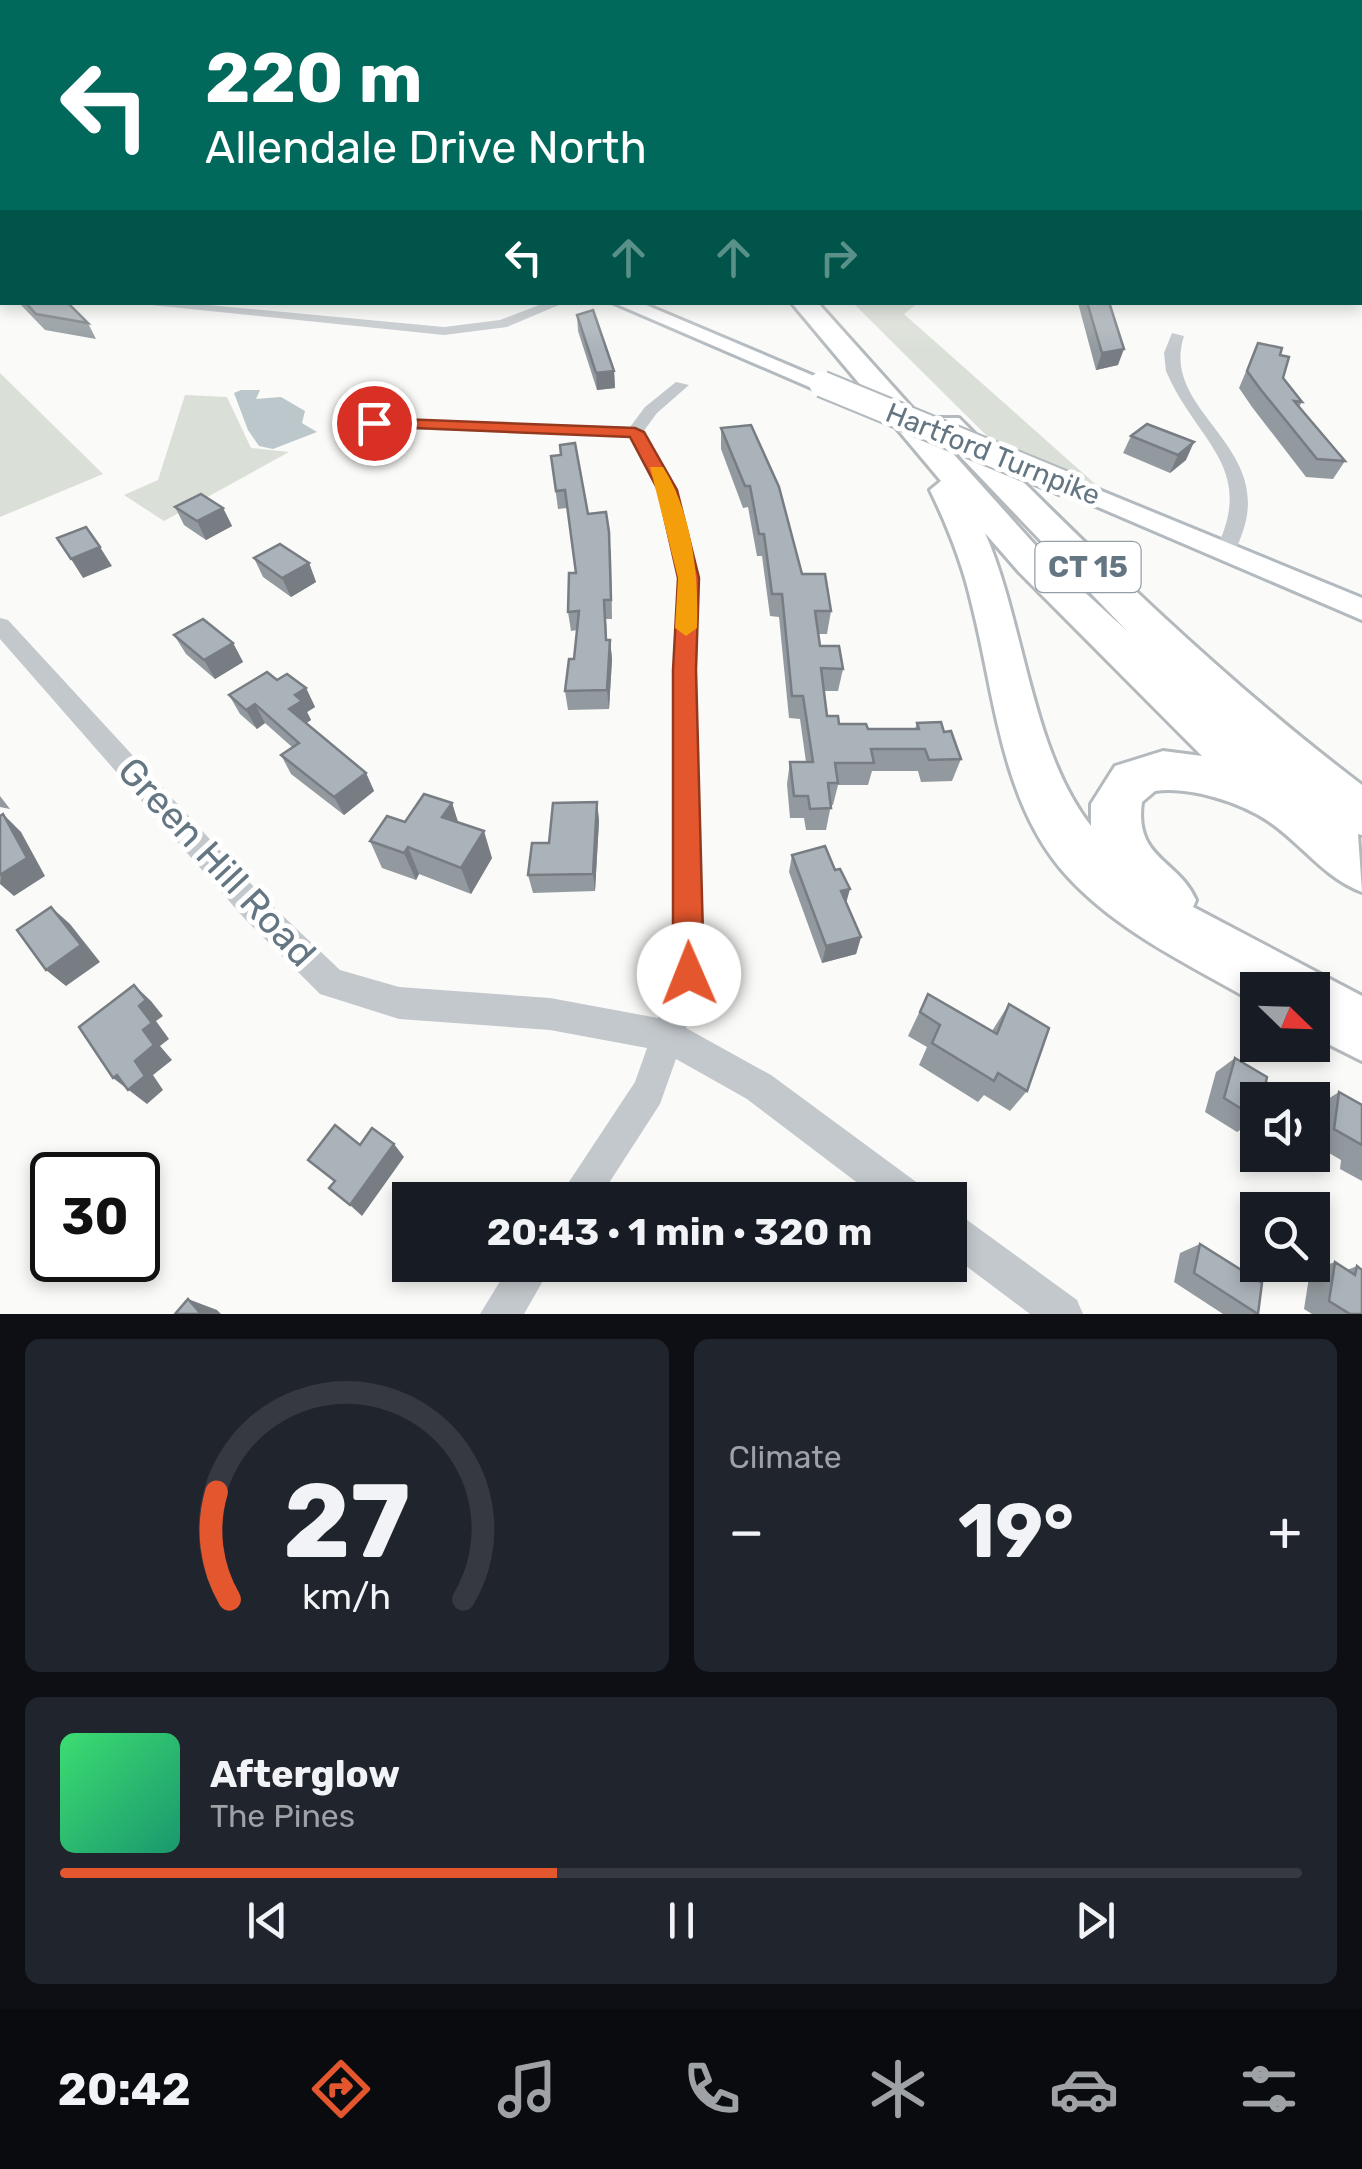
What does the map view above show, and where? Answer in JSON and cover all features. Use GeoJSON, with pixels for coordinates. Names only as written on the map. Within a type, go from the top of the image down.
{"type":"FeatureCollection","features":[{"type":"Feature","properties":{"kind":"highway","name":"CT 15"},"geometry":{"type":"LineString","coordinates":[[805,305],[1032,564],[1283,804],[1362,868]]}},
{"type":"Feature","properties":{"kind":"highway","name":"CT 15"},"geometry":{"type":"LineString","coordinates":[[833,305],[1072,552],[1303,770],[1362,814]]}},
{"type":"Feature","properties":{"kind":"highway"},"geometry":{"type":"LineString","coordinates":[[920,436],[969,534],[1042,794],[1070,839],[1112,884],[1260,972]]}},
{"type":"Feature","properties":{"kind":"highway"},"geometry":{"type":"LineString","coordinates":[[1262,972],[1137,874],[1114,832],[1115,802],[1126,786],[1146,773],[1186,772],[1283,804]]}},
{"type":"Feature","properties":{"kind":"highway"},"geometry":{"type":"LineString","coordinates":[[1330,1012],[1362,1030]]}},
{"type":"Feature","properties":{"kind":"main road","name":"Hartford Turnpike"},"geometry":{"type":"LineString","coordinates":[[628,305],[1362,610]]}},
{"type":"Feature","properties":{"kind":"street"},"geometry":{"type":"LineString","coordinates":[[162,305],[444,330],[502,324],[552,305]]}},
{"type":"Feature","properties":{"kind":"street"},"geometry":{"type":"LineString","coordinates":[[1177,336],[1170,353],[1176,374],[1239,482],[1236,526],[1225,552]]}},
{"type":"Feature","properties":{"kind":"street"},"geometry":{"type":"LineString","coordinates":[[635,432],[651,410],[682,386]]}},
{"type":"Feature","properties":{"kind":"street"},"geometry":{"type":"LineString","coordinates":[[374,423],[635,432]]}},
{"type":"Feature","properties":{"kind":"street"},"geometry":{"type":"LineString","coordinates":[[588,1182],[648,1092],[689,974],[684,670],[688,578],[668,490],[635,432]]}},
{"type":"Feature","properties":{"kind":"street","name":"Green Hill Road"},"geometry":{"type":"LineString","coordinates":[[0,625],[254,908],[331,983],[398,1003],[550,1014],[668,1036],[759,1087],[886,1182]]}},
{"type":"Feature","properties":{"kind":"street"},"geometry":{"type":"LineString","coordinates":[[967,1243],[1063,1314]]}},
{"type":"Feature","properties":{"kind":"street"},"geometry":{"type":"LineString","coordinates":[[500,1314],[521,1282]]}},
{"type":"Feature","properties":{"kind":"shaded area"},"geometry":{"type":"Polygon","coordinates":[[[855,305],[915,305],[904,314],[1102,490],[992,441],[855,305]]]}},
{"type":"Feature","properties":{"kind":"shaded area"},"geometry":{"type":"Polygon","coordinates":[[[0,373],[103,474],[0,517],[0,373]]]}},
{"type":"Feature","properties":{"kind":"shaded area"},"geometry":{"type":"Polygon","coordinates":[[[260,390],[256,399],[281,397],[305,411],[302,423],[317,432],[273,449],[259,446],[248,430],[234,393],[260,390]]]}},
{"type":"Feature","properties":{"kind":"shaded area"},"geometry":{"type":"Polygon","coordinates":[[[185,395],[227,397],[251,448],[289,452],[164,521],[124,495],[158,480],[185,395]]]}},
{"type":"Feature","properties":{"kind":"building"},"geometry":{"type":"Polygon","coordinates":[[[28,305],[70,305],[88,323],[36,314],[28,305]]]}},
{"type":"Feature","properties":{"kind":"building"},"geometry":{"type":"Polygon","coordinates":[[[1088,305],[1110,305],[1124,349],[1102,353],[1088,305]]]}},
{"type":"Feature","properties":{"kind":"building"},"geometry":{"type":"Polygon","coordinates":[[[593,310],[614,371],[596,373],[577,315],[593,310]]]}},
{"type":"Feature","properties":{"kind":"building"},"geometry":{"type":"Polygon","coordinates":[[[1258,343],[1282,348],[1280,355],[1289,357],[1283,378],[1302,402],[1294,401],[1345,461],[1317,459],[1261,390],[1247,371],[1258,343]]]}},
{"type":"Feature","properties":{"kind":"building"},"geometry":{"type":"Polygon","coordinates":[[[1147,424],[1194,442],[1178,455],[1131,436],[1147,424]]]}},
{"type":"Feature","properties":{"kind":"building"},"geometry":{"type":"Polygon","coordinates":[[[751,425],[779,487],[802,574],[825,574],[831,611],[815,611],[820,646],[839,646],[843,669],[821,668],[827,716],[838,716],[839,724],[866,724],[868,729],[919,729],[917,723],[941,722],[944,732],[951,731],[961,759],[929,760],[925,749],[871,749],[874,763],[835,763],[838,783],[828,783],[831,808],[810,809],[808,796],[794,796],[790,762],[813,762],[803,696],[792,696],[782,594],[772,594],[764,534],[759,534],[750,486],[745,486],[721,428],[751,425]]]}},
{"type":"Feature","properties":{"kind":"building"},"geometry":{"type":"Polygon","coordinates":[[[575,443],[588,514],[606,512],[609,532],[611,600],[604,600],[606,640],[610,640],[607,690],[565,691],[569,659],[574,659],[579,611],[568,612],[569,573],[576,573],[565,490],[556,491],[551,456],[561,455],[560,445],[575,443]]]}},
{"type":"Feature","properties":{"kind":"building"},"geometry":{"type":"Polygon","coordinates":[[[201,494],[223,508],[197,521],[175,507],[201,494]]]}},
{"type":"Feature","properties":{"kind":"building"},"geometry":{"type":"Polygon","coordinates":[[[86,527],[100,547],[71,559],[57,538],[86,527]]]}},
{"type":"Feature","properties":{"kind":"building"},"geometry":{"type":"Polygon","coordinates":[[[280,544],[309,563],[282,578],[254,558],[280,544]]]}},
{"type":"Feature","properties":{"kind":"building"},"geometry":{"type":"Polygon","coordinates":[[[203,619],[233,643],[204,660],[174,635],[203,619]]]}},
{"type":"Feature","properties":{"kind":"building"},"geometry":{"type":"Polygon","coordinates":[[[267,672],[277,680],[287,674],[306,688],[295,695],[302,701],[289,709],[366,773],[334,797],[281,755],[299,743],[255,704],[246,710],[229,695],[267,672]]]}},
{"type":"Feature","properties":{"kind":"building"},"geometry":{"type":"Polygon","coordinates":[[[424,794],[452,803],[442,817],[484,831],[461,868],[408,847],[404,853],[370,841],[387,816],[405,822],[424,794]]]}},
{"type":"Feature","properties":{"kind":"building"},"geometry":{"type":"Polygon","coordinates":[[[597,802],[593,874],[528,875],[532,843],[549,843],[553,803],[597,802]]]}},
{"type":"Feature","properties":{"kind":"building"},"geometry":{"type":"Polygon","coordinates":[[[3,814],[27,858],[0,875],[0,816],[3,814]]]}},
{"type":"Feature","properties":{"kind":"building"},"geometry":{"type":"Polygon","coordinates":[[[825,846],[835,870],[840,869],[850,889],[841,891],[861,937],[826,946],[792,855],[825,846]]]}},
{"type":"Feature","properties":{"kind":"building"},"geometry":{"type":"Polygon","coordinates":[[[51,907],[81,945],[46,970],[17,930],[51,907]]]}},
{"type":"Feature","properties":{"kind":"building"},"geometry":{"type":"Polygon","coordinates":[[[134,985],[146,1000],[139,1006],[152,1023],[143,1030],[154,1045],[135,1061],[145,1076],[128,1090],[117,1075],[113,1078],[79,1027],[134,985]]]}},
{"type":"Feature","properties":{"kind":"building"},"geometry":{"type":"Polygon","coordinates":[[[928,994],[997,1034],[1009,1004],[1049,1028],[1027,1091],[998,1073],[994,1081],[932,1043],[940,1025],[920,1012],[928,994]]]}},
{"type":"Feature","properties":{"kind":"building"},"geometry":{"type":"Polygon","coordinates":[[[1235,1058],[1267,1077],[1266,1082],[1240,1082],[1240,1108],[1224,1098],[1235,1058]]]}},
{"type":"Feature","properties":{"kind":"building"},"geometry":{"type":"Polygon","coordinates":[[[1339,1092],[1362,1105],[1362,1145],[1334,1129],[1339,1092]]]}},
{"type":"Feature","properties":{"kind":"building"},"geometry":{"type":"Polygon","coordinates":[[[335,1125],[360,1145],[372,1128],[394,1144],[350,1205],[329,1188],[335,1181],[308,1160],[335,1125]]]}},
{"type":"Feature","properties":{"kind":"building"},"geometry":{"type":"Polygon","coordinates":[[[1200,1244],[1240,1269],[1240,1282],[1262,1283],[1258,1314],[1194,1273],[1200,1244]]]}},
{"type":"Feature","properties":{"kind":"building"},"geometry":{"type":"Polygon","coordinates":[[[1335,1262],[1355,1275],[1357,1266],[1362,1270],[1362,1314],[1350,1314],[1329,1301],[1335,1262]]]}},
{"type":"Feature","properties":{"kind":"building"},"geometry":{"type":"Polygon","coordinates":[[[188,1299],[201,1314],[175,1314],[188,1299]]]}},
{"type":"Feature","properties":{"kind":"slow traffic"},"geometry":{"type":"LineString","coordinates":[[657,471],[668,490],[688,578],[686,628]]}},
{"type":"Feature","properties":{"kind":"route"},"geometry":{"type":"LineString","coordinates":[[374,423],[635,432],[668,490],[688,578],[684,670],[689,974]]}}]}
